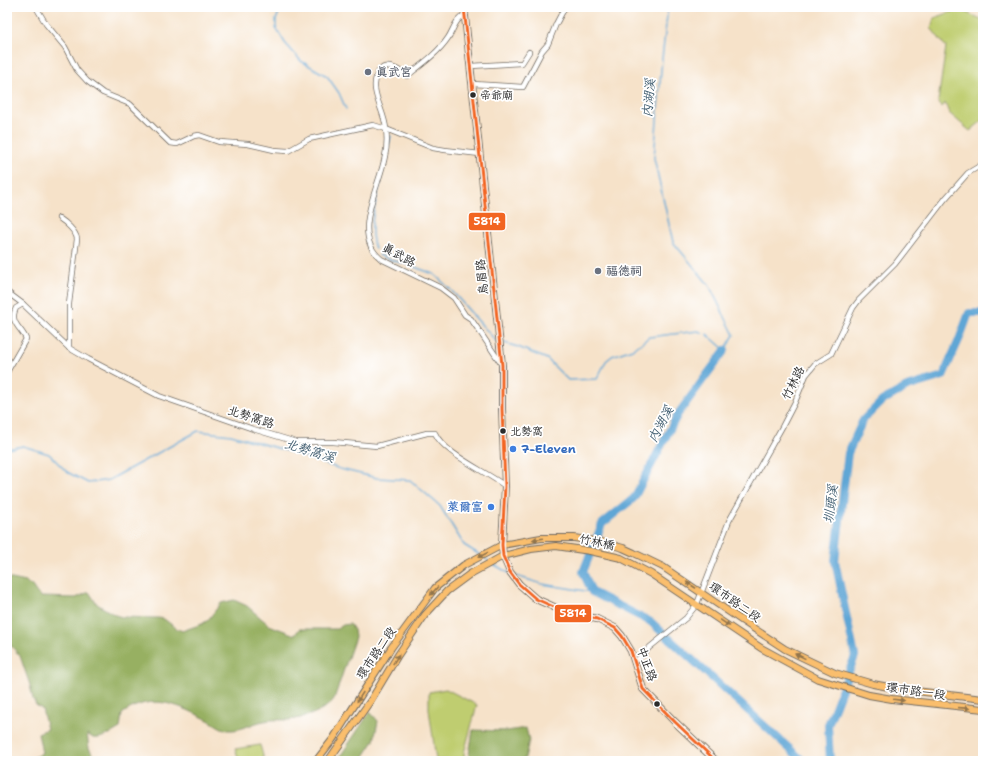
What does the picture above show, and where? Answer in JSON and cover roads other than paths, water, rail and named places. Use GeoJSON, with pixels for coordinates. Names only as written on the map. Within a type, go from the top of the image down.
{"type":"FeatureCollection","features":[{"type":"Feature","properties":{"kind":"main road","name":"烏眉路"},"geometry":{"type":"LineString","coordinates":[[464,7],[466,14],[502,365],[502,409],[506,486],[502,545]]}},
{"type":"Feature","properties":{"kind":"main road","name":"竹林橋"},"geometry":{"type":"LineString","coordinates":[[502,545],[541,538],[574,538],[602,542],[623,548]]}},
{"type":"Feature","properties":{"kind":"main road","name":"環市路二段"},"geometry":{"type":"LineString","coordinates":[[316,761],[333,739],[391,648],[435,588],[464,565],[502,545]]}},
{"type":"Feature","properties":{"kind":"main road","name":"中正路"},"geometry":{"type":"LineString","coordinates":[[502,545],[503,556],[510,572],[518,584],[536,600],[553,608],[597,619],[614,628],[622,636],[635,662],[643,689],[716,761]]}},
{"type":"Feature","properties":{"kind":"main road","name":"竹林橋"},"geometry":{"type":"LineString","coordinates":[[503,556],[531,549],[556,546],[590,550],[620,558]]}},
{"type":"Feature","properties":{"kind":"main road","name":"環市路二段"},"geometry":{"type":"LineString","coordinates":[[623,548],[663,567],[785,649],[835,673],[873,684],[946,695]]}},
{"type":"Feature","properties":{"kind":"main road","name":"環市路二段"},"geometry":{"type":"LineString","coordinates":[[328,761],[371,700],[398,655],[425,615],[447,591],[470,574],[503,556]]}},
{"type":"Feature","properties":{"kind":"main road","name":"環市路二段"},"geometry":{"type":"LineString","coordinates":[[620,558],[651,574],[761,648],[818,679],[847,689]]}},
{"type":"Feature","properties":{"kind":"main road","name":"環市路一段"},"geometry":{"type":"LineString","coordinates":[[847,689],[892,699],[983,709]]}},
{"type":"Feature","properties":{"kind":"main road","name":"環市路一段"},"geometry":{"type":"LineString","coordinates":[[946,695],[983,699]]}},
{"type":"Feature","properties":{"kind":"street"},"geometry":{"type":"LineString","coordinates":[[36,7],[46,24],[60,40],[77,70],[87,81],[103,93],[130,104],[170,143],[177,144],[199,135],[219,142],[248,144],[274,150],[288,151],[309,139],[373,125],[433,148],[480,154]]}},
{"type":"Feature","properties":{"kind":"street"},"geometry":{"type":"LineString","coordinates":[[473,84],[523,87],[542,51],[548,44],[565,7]]}},
{"type":"Feature","properties":{"kind":"street","name":"真武路"},"geometry":{"type":"LineString","coordinates":[[466,14],[459,18],[443,45],[407,76],[396,69],[383,67],[376,77],[374,86],[384,117],[386,129],[385,156],[368,215],[369,245],[374,254],[381,259],[441,288],[454,298],[465,315],[471,319],[502,365]]}},
{"type":"Feature","properties":{"kind":"street"},"geometry":{"type":"LineString","coordinates":[[471,66],[522,63],[529,52]]}},
{"type":"Feature","properties":{"kind":"street","name":"竹林路"},"geometry":{"type":"LineString","coordinates":[[635,662],[650,647],[679,624],[697,604],[729,521],[782,428],[806,375],[815,364],[831,354],[853,308],[859,300],[895,264],[945,199],[968,173],[983,164]]}},
{"type":"Feature","properties":{"kind":"street"},"geometry":{"type":"LineString","coordinates":[[59,218],[64,221],[76,235],[77,239],[69,304],[69,348]]}},
{"type":"Feature","properties":{"kind":"street","name":"北勢窩路"},"geometry":{"type":"LineString","coordinates":[[7,292],[23,304],[69,348],[159,396],[252,429],[296,442],[333,442],[377,446],[428,433],[435,433],[438,440],[457,456],[506,486]]}},
{"type":"Feature","properties":{"kind":"street"},"geometry":{"type":"LineString","coordinates":[[7,372],[26,339],[15,324],[13,313],[16,308],[23,304]]}},
{"type":"Feature","properties":{"kind":"waterway"},"geometry":{"type":"LineString","coordinates":[[281,7],[276,20],[276,28],[285,43],[301,61],[327,76],[339,93],[346,109]]}},
{"type":"Feature","properties":{"kind":"waterway","name":"內湖溪"},"geometry":{"type":"LineString","coordinates":[[668,7],[654,158],[673,242],[709,285],[734,335],[725,350],[707,334]]}},
{"type":"Feature","properties":{"kind":"waterway"},"geometry":{"type":"LineString","coordinates":[[389,144],[391,136]]}},
{"type":"Feature","properties":{"kind":"waterway"},"geometry":{"type":"LineString","coordinates":[[375,249],[372,223],[381,179]]}},
{"type":"Feature","properties":{"kind":"waterway"},"geometry":{"type":"LineString","coordinates":[[379,255],[434,274],[451,290],[497,341]]}},
{"type":"Feature","properties":{"kind":"waterway","name":"圳頭溪"},"geometry":{"type":"LineString","coordinates":[[830,761],[828,725],[855,656],[835,561],[848,453],[863,420],[882,401],[907,387],[943,376],[969,313],[983,313]]}},
{"type":"Feature","properties":{"kind":"waterway"},"geometry":{"type":"LineString","coordinates":[[501,342],[518,347],[547,359],[568,380],[597,379],[606,361],[612,356],[635,348],[649,337],[698,331],[703,333]]}},
{"type":"Feature","properties":{"kind":"waterway","name":"內湖溪"},"geometry":{"type":"LineString","coordinates":[[725,350],[678,414],[634,498],[602,524],[583,572],[592,592],[651,622],[803,761]]}},
{"type":"Feature","properties":{"kind":"waterway","name":"北勢窩溪"},"geometry":{"type":"LineString","coordinates":[[7,449],[23,446],[49,454],[67,472],[88,483],[109,480],[198,431],[231,435],[291,452],[340,469],[377,478],[410,480],[440,506],[464,545],[480,555]]}},
{"type":"Feature","properties":{"kind":"waterway","name":"北勢窩溪"},"geometry":{"type":"LineString","coordinates":[[483,557],[490,562]]}},
{"type":"Feature","properties":{"kind":"waterway","name":"北勢窩溪"},"geometry":{"type":"LineString","coordinates":[[493,564],[509,573]]}},
{"type":"Feature","properties":{"kind":"waterway","name":"北勢窩溪"},"geometry":{"type":"LineString","coordinates":[[516,576],[542,584],[592,592]]}},
{"type":"Feature","properties":{"kind":"place","name":"真武宮"},"geometry":{"type":"Point","coordinates":[368,72]}},
{"type":"Feature","properties":{"kind":"place","name":"帝爺廟"},"geometry":{"type":"Point","coordinates":[473,95]}},
{"type":"Feature","properties":{"kind":"place","name":"福德祠"},"geometry":{"type":"Point","coordinates":[598,271]}},
{"type":"Feature","properties":{"kind":"place","name":"北勢窩"},"geometry":{"type":"Point","coordinates":[503,431]}},
{"type":"Feature","properties":{"kind":"place","name":"7-Eleven"},"geometry":{"type":"Point","coordinates":[513,449]}},
{"type":"Feature","properties":{"kind":"place","name":"萊爾富"},"geometry":{"type":"Point","coordinates":[491,507]}}]}
